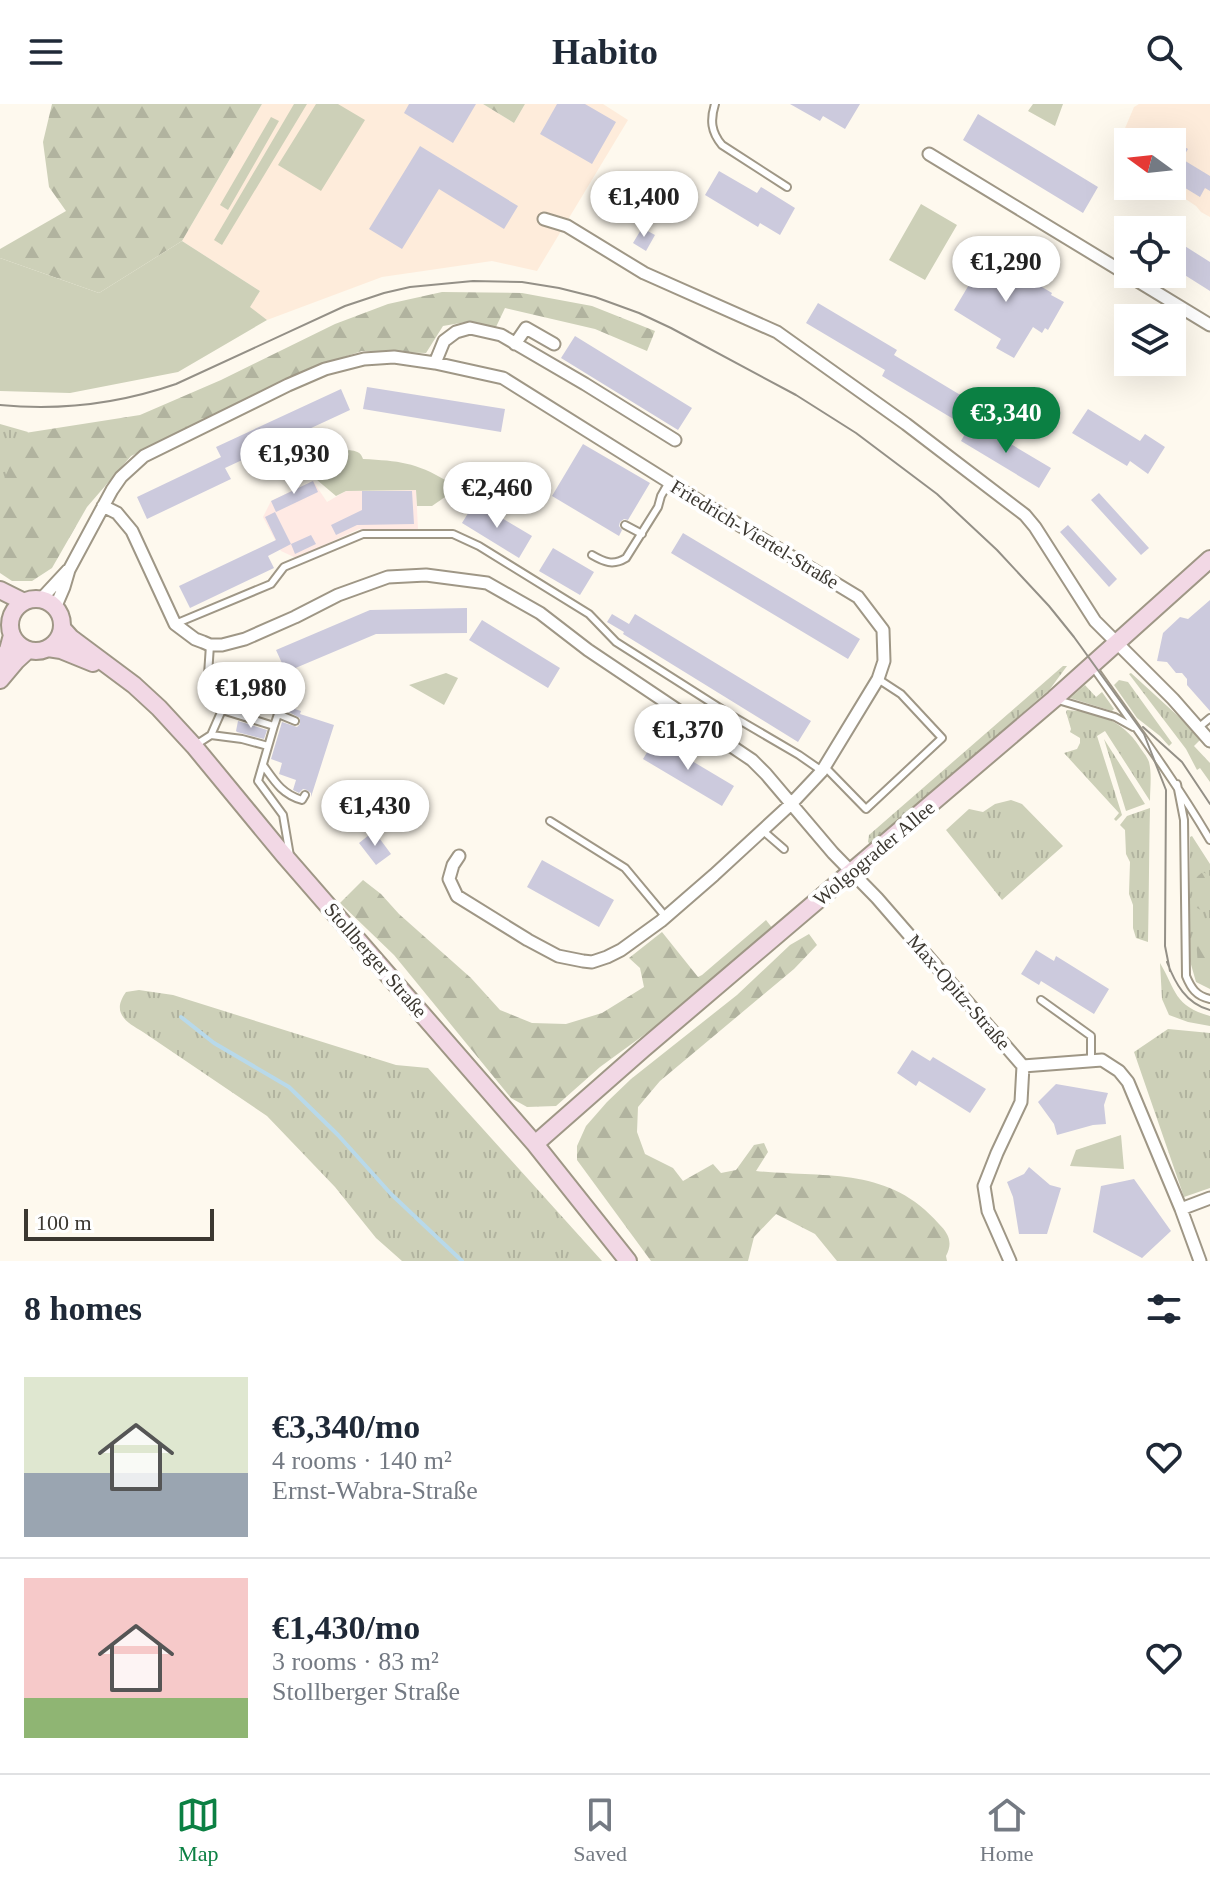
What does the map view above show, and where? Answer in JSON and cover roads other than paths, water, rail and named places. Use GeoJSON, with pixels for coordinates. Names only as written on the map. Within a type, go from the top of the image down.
{"type":"FeatureCollection","features":[{"type":"Feature","properties":{"kind":"main road","name":"Wolgograder Allee"},"geometry":{"type":"LineString","coordinates":[[535,1144],[663,1031],[1054,699],[1210,559]]}},
{"type":"Feature","properties":{"kind":"main road"},"geometry":{"type":"LineString","coordinates":[[0,590],[40,603],[62,620],[60,636],[48,648],[28,650],[12,635],[6,611],[40,603]]}},
{"type":"Feature","properties":{"kind":"main road","name":"Stollberger Straße"},"geometry":{"type":"LineString","coordinates":[[62,628],[134,685],[194,746],[291,864],[535,1144],[628,1261]]}},
{"type":"Feature","properties":{"kind":"main road"},"geometry":{"type":"LineString","coordinates":[[0,661],[8,650],[12,635]]}},
{"type":"Feature","properties":{"kind":"main road","name":"Stollberger Straße"},"geometry":{"type":"LineString","coordinates":[[48,648],[71,653],[113,670]]}},
{"type":"Feature","properties":{"kind":"main road"},"geometry":{"type":"LineString","coordinates":[[0,680],[28,650]]}},
{"type":"Feature","properties":{"kind":"street"},"geometry":{"type":"LineString","coordinates":[[929,154],[1210,325]]}},
{"type":"Feature","properties":{"kind":"street"},"geometry":{"type":"LineString","coordinates":[[544,219],[567,226],[644,273],[777,332],[906,424],[1025,515],[1095,621],[1210,741]]}},
{"type":"Feature","properties":{"kind":"street"},"geometry":{"type":"LineString","coordinates":[[435,363],[444,341],[456,332],[470,328],[501,335],[675,440]]}},
{"type":"Feature","properties":{"kind":"street"},"geometry":{"type":"LineString","coordinates":[[515,344],[526,328],[554,344]]}},
{"type":"Feature","properties":{"kind":"street","name":"Friedrich-Viertel-Straße"},"geometry":{"type":"LineString","coordinates":[[40,603],[64,587],[69,570],[103,506],[121,477],[144,456],[325,369],[364,359],[394,357],[503,378],[858,597],[883,630],[884,661],[878,679],[823,769],[791,804],[714,875],[621,950],[592,962],[558,956],[528,940],[457,896],[449,879],[459,856]]}},
{"type":"Feature","properties":{"kind":"street"},"geometry":{"type":"LineString","coordinates":[[103,506],[117,513],[132,531],[175,624],[195,639],[210,645],[245,639],[338,595],[388,577],[426,575],[487,583],[540,613],[588,650],[752,760],[851,872]]}},
{"type":"Feature","properties":{"kind":"street","name":"Max-Opitz-Straße"},"geometry":{"type":"LineString","coordinates":[[851,872],[1023,1066],[1021,1102],[984,1186],[988,1211],[1010,1261]]}},
{"type":"Feature","properties":{"kind":"street"},"geometry":{"type":"LineString","coordinates":[[1023,1066],[1102,1060],[1119,1071],[1128,1082],[1200,1261]]}},
{"type":"Feature","properties":{"kind":"street"},"geometry":{"type":"LineString","coordinates":[[1181,1209],[1210,1198]]}},
{"type":"Feature","properties":{"kind":"lane"},"geometry":{"type":"LineString","coordinates":[[715,104],[712,115],[715,137],[722,145],[787,187]]}},
{"type":"Feature","properties":{"kind":"lane"},"geometry":{"type":"LineString","coordinates":[[592,555],[612,563],[626,558],[658,507],[669,482]]}},
{"type":"Feature","properties":{"kind":"lane"},"geometry":{"type":"LineString","coordinates":[[625,525],[642,534]]}},
{"type":"Feature","properties":{"kind":"lane"},"geometry":{"type":"LineString","coordinates":[[175,624],[271,584],[284,567],[363,534],[453,534],[479,546],[589,614],[616,642],[823,769],[866,809],[942,738],[901,694],[878,679]]}},
{"type":"Feature","properties":{"kind":"lane"},"geometry":{"type":"LineString","coordinates":[[210,645],[209,698],[222,710],[274,726]]}},
{"type":"Feature","properties":{"kind":"lane"},"geometry":{"type":"LineString","coordinates":[[1091,664],[1177,784],[1210,840]]}},
{"type":"Feature","properties":{"kind":"lane"},"geometry":{"type":"LineString","coordinates":[[194,746],[211,735],[222,710],[235,698],[279,711],[258,781],[283,815],[291,864]]}},
{"type":"Feature","properties":{"kind":"lane"},"geometry":{"type":"LineString","coordinates":[[1054,699],[1115,717],[1136,729]]}},
{"type":"Feature","properties":{"kind":"lane"},"geometry":{"type":"LineString","coordinates":[[278,714],[295,721]]}},
{"type":"Feature","properties":{"kind":"lane"},"geometry":{"type":"LineString","coordinates":[[1198,728],[1210,718]]}},
{"type":"Feature","properties":{"kind":"lane"},"geometry":{"type":"LineString","coordinates":[[211,735],[268,746]]}},
{"type":"Feature","properties":{"kind":"lane"},"geometry":{"type":"LineString","coordinates":[[263,765],[289,796],[302,800],[305,795]]}},
{"type":"Feature","properties":{"kind":"lane"},"geometry":{"type":"LineString","coordinates":[[1177,784],[1184,820],[1186,976],[1191,988],[1210,999]]}},
{"type":"Feature","properties":{"kind":"lane"},"geometry":{"type":"LineString","coordinates":[[550,821],[625,868],[665,916]]}},
{"type":"Feature","properties":{"kind":"lane"},"geometry":{"type":"LineString","coordinates":[[762,830],[784,849]]}},
{"type":"Feature","properties":{"kind":"lane"},"geometry":{"type":"LineString","coordinates":[[1041,1000],[1091,1036],[1091,1060]]}},
{"type":"Feature","properties":{"kind":"waterway"},"geometry":{"type":"LineString","coordinates":[[181,1017],[214,1043],[289,1087],[391,1194],[462,1261]]}},
{"type":"Feature","properties":{"kind":"tram line"},"geometry":{"type":"LineString","coordinates":[[0,405],[67,406],[111,401],[154,391],[176,384],[345,306],[410,287],[473,281],[522,282],[595,297],[671,328],[796,395],[856,433],[937,494],[997,550],[1074,637],[1144,734],[1166,790],[1165,946],[1170,971]]}},
{"type":"Feature","properties":{"kind":"tram line"},"geometry":{"type":"LineString","coordinates":[[1143,727],[1182,762],[1210,804]]}},
{"type":"Feature","properties":{"kind":"tram line"},"geometry":{"type":"LineString","coordinates":[[1167,962],[1182,992],[1194,1003],[1210,1010]]}}]}
